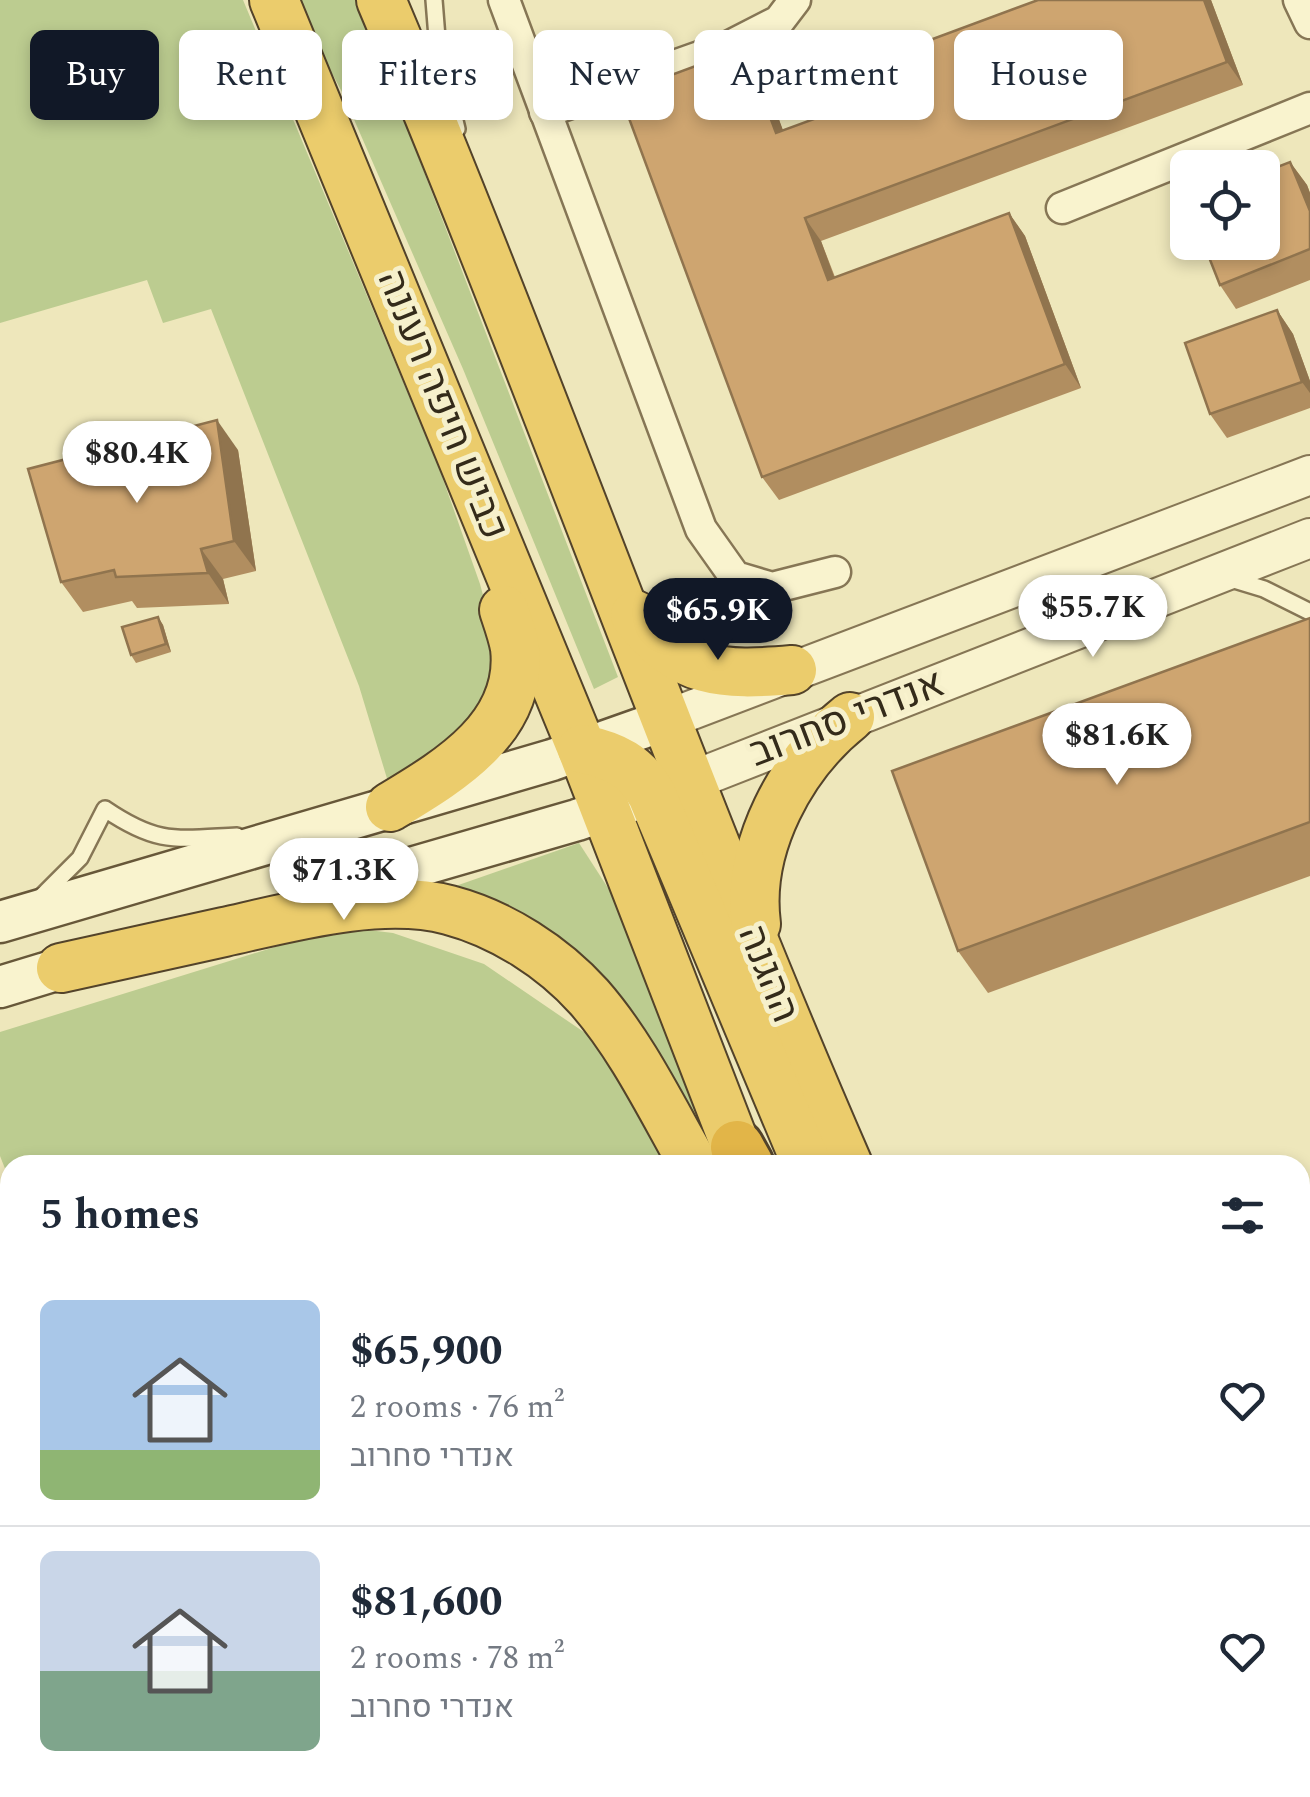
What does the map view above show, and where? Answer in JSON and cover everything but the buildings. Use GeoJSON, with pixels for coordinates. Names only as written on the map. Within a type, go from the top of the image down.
{"type":"FeatureCollection","features":[{"type":"Feature","properties":{"kind":"highway","name":"כביש חיפה רעננה"},"geometry":{"type":"LineString","coordinates":[[274,0],[607,810]]}},
{"type":"Feature","properties":{"kind":"highway"},"geometry":{"type":"LineString","coordinates":[[381,0],[460,188],[668,719],[672,788],[803,1155]]}},
{"type":"Feature","properties":{"kind":"highway"},"geometry":{"type":"LineString","coordinates":[[390,807],[446,774],[476,748],[493,727],[513,684],[515,646],[445,410]]}},
{"type":"Feature","properties":{"kind":"highway"},"geometry":{"type":"LineString","coordinates":[[613,578],[648,632],[679,658],[726,674],[792,670]]}},
{"type":"Feature","properties":{"kind":"highway"},"geometry":{"type":"LineString","coordinates":[[761,957],[754,890],[771,826],[803,766],[831,732],[850,718]]}},
{"type":"Feature","properties":{"kind":"highway"},"geometry":{"type":"LineString","coordinates":[[582,750],[617,759],[643,779],[672,788]]}},
{"type":"Feature","properties":{"kind":"highway","name":"ההגנה"},"geometry":{"type":"LineString","coordinates":[[672,788],[761,957],[844,1155]]}},
{"type":"Feature","properties":{"kind":"highway"},"geometry":{"type":"LineString","coordinates":[[607,810],[728,1155]]}},
{"type":"Feature","properties":{"kind":"highway"},"geometry":{"type":"LineString","coordinates":[[61,968],[332,908],[397,906],[448,910],[552,960],[591,999],[622,1042],[725,1155]]}},
{"type":"Feature","properties":{"kind":"main road"},"geometry":{"type":"LineString","coordinates":[[9,919],[582,750],[668,719]]}},
{"type":"Feature","properties":{"kind":"main road","name":"אנדרי סחרוב"},"geometry":{"type":"LineString","coordinates":[[0,987],[672,788]]}},
{"type":"Feature","properties":{"kind":"street"},"geometry":{"type":"LineString","coordinates":[[504,0],[533,79]]}},
{"type":"Feature","properties":{"kind":"street"},"geometry":{"type":"LineString","coordinates":[[674,65],[728,46],[779,21],[796,0]]}},
{"type":"Feature","properties":{"kind":"street"},"geometry":{"type":"LineString","coordinates":[[1300,0],[1310,23]]}},
{"type":"Feature","properties":{"kind":"street"},"geometry":{"type":"LineString","coordinates":[[1062,208],[1310,108]]}},
{"type":"Feature","properties":{"kind":"street"},"geometry":{"type":"LineString","coordinates":[[548,120],[700,529],[736,577],[772,588],[836,572]]}},
{"type":"Feature","properties":{"kind":"street","name":"אנדרי סחרוב"},"geometry":{"type":"LineString","coordinates":[[668,719],[1310,474]]}},
{"type":"Feature","properties":{"kind":"street","name":"אנדרי סחרוב"},"geometry":{"type":"LineString","coordinates":[[672,788],[1310,538]]}},
{"type":"Feature","properties":{"kind":"lane"},"geometry":{"type":"LineString","coordinates":[[434,0],[438,50],[456,128],[460,188]]}},
{"type":"Feature","properties":{"kind":"lane"},"geometry":{"type":"LineString","coordinates":[[1217,575],[1264,589],[1310,612]]}},
{"type":"Feature","properties":{"kind":"lane"},"geometry":{"type":"LineString","coordinates":[[9,919],[66,876],[106,808],[154,836],[170,839],[292,834]]}},
{"type":"Feature","properties":{"kind":"green space"},"geometry":{"type":"Polygon","coordinates":[[[0,0],[243,0],[256,30],[179,30],[179,120],[293,120],[438,465],[480,584],[498,651],[494,708],[389,785],[359,686],[211,309],[163,323],[147,280],[0,323],[0,0]]]}},
{"type":"Feature","properties":{"kind":"green space"},"geometry":{"type":"Polygon","coordinates":[[[293,0],[358,0],[370,30],[342,30],[342,92],[322,54],[322,30],[309,30],[293,0]]]}},
{"type":"Feature","properties":{"kind":"green space"},"geometry":{"type":"Polygon","coordinates":[[[354,120],[404,120],[618,677],[594,689],[463,369],[354,120]]]}},
{"type":"Feature","properties":{"kind":"green space"},"geometry":{"type":"Polygon","coordinates":[[[579,843],[619,905],[721,1155],[715,1155],[447,889],[579,843]]]}},
{"type":"Feature","properties":{"kind":"green space"},"geometry":{"type":"Polygon","coordinates":[[[360,929],[393,933],[484,964],[600,1043],[668,1155],[0,1155],[0,1032],[320,933],[360,929]]]}}]}
